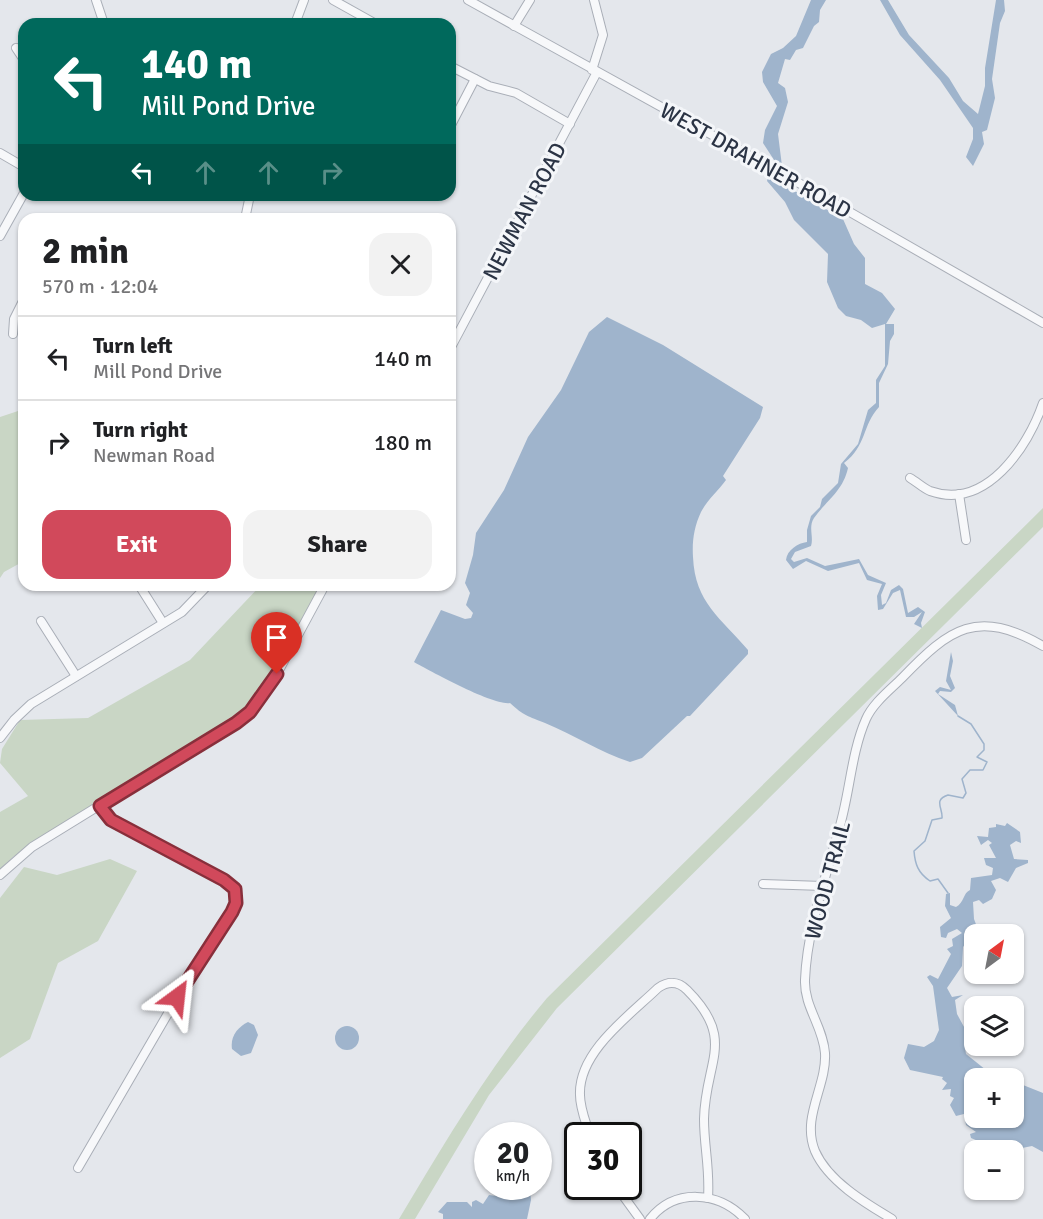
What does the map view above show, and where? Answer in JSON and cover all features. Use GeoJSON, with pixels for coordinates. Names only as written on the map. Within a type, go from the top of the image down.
{"type":"FeatureCollection","features":[{"type":"Feature","properties":{"kind":"street"},"geometry":{"type":"LineString","coordinates":[[96,0],[102,18]]}},
{"type":"Feature","properties":{"kind":"street"},"geometry":{"type":"LineString","coordinates":[[297,18],[304,0]]}},
{"type":"Feature","properties":{"kind":"street"},"geometry":{"type":"LineString","coordinates":[[333,0],[365,18]]}},
{"type":"Feature","properties":{"kind":"street","name":"WEST DRAHNER ROAD"},"geometry":{"type":"LineString","coordinates":[[468,0],[815,192],[1043,323]]}},
{"type":"Feature","properties":{"kind":"street"},"geometry":{"type":"LineString","coordinates":[[514,26],[530,0]]}},
{"type":"Feature","properties":{"kind":"street","name":"NEWMAN ROAD"},"geometry":{"type":"LineString","coordinates":[[456,338],[570,124],[594,71],[603,35],[594,0]]}},
{"type":"Feature","properties":{"kind":"street"},"geometry":{"type":"LineString","coordinates":[[456,69],[475,79],[516,93],[570,124]]}},
{"type":"Feature","properties":{"kind":"street"},"geometry":{"type":"LineString","coordinates":[[456,115],[475,79]]}},
{"type":"Feature","properties":{"kind":"street"},"geometry":{"type":"LineString","coordinates":[[0,153],[18,164]]}},
{"type":"Feature","properties":{"kind":"street"},"geometry":{"type":"LineString","coordinates":[[0,236],[20,201]]}},
{"type":"Feature","properties":{"kind":"street"},"geometry":{"type":"LineString","coordinates":[[13,334],[14,319],[18,311]]}},
{"type":"Feature","properties":{"kind":"street"},"geometry":{"type":"LineString","coordinates":[[910,478],[930,490],[959,494],[990,481],[1006,468],[1036,425],[1043,403]]}},
{"type":"Feature","properties":{"kind":"street"},"geometry":{"type":"LineString","coordinates":[[959,494],[966,540]]}},
{"type":"Feature","properties":{"kind":"street"},"geometry":{"type":"LineString","coordinates":[[143,591],[163,623]]}},
{"type":"Feature","properties":{"kind":"street"},"geometry":{"type":"LineString","coordinates":[[0,738],[22,711],[182,612],[202,591]]}},
{"type":"Feature","properties":{"kind":"street"},"geometry":{"type":"LineString","coordinates":[[0,875],[32,847],[250,712],[277,674],[322,591]]}},
{"type":"Feature","properties":{"kind":"street"},"geometry":{"type":"LineString","coordinates":[[41,621],[76,676]]}},
{"type":"Feature","properties":{"kind":"street","name":"WOOD TRAIL"},"geometry":{"type":"LineString","coordinates":[[892,1219],[863,1201],[824,1166],[811,1138],[810,1124],[825,1054],[823,1038],[808,1006],[805,982],[808,950],[823,886],[847,804],[862,729],[871,710],[880,700],[930,650],[951,634],[972,627],[991,626],[1011,629],[1043,646]]}},
{"type":"Feature","properties":{"kind":"street"},"geometry":{"type":"LineString","coordinates":[[78,1168],[195,967],[232,912],[237,895],[235,889],[224,880],[111,820],[100,806]]}},
{"type":"Feature","properties":{"kind":"street"},"geometry":{"type":"LineString","coordinates":[[764,884],[823,886]]}},
{"type":"Feature","properties":{"kind":"street"},"geometry":{"type":"LineString","coordinates":[[587,1122],[579,1094],[582,1074],[591,1056],[658,988],[668,983],[683,986],[705,1010],[716,1036],[715,1057],[707,1089],[704,1116],[710,1170],[708,1198]]}},
{"type":"Feature","properties":{"kind":"street"},"geometry":{"type":"LineString","coordinates":[[650,1219],[668,1202],[690,1197],[719,1201],[744,1219]]}},
{"type":"Feature","properties":{"kind":"street"},"geometry":{"type":"LineString","coordinates":[[626,1200],[640,1219]]}},
{"type":"Feature","properties":{"kind":"green space"},"geometry":{"type":"Polygon","coordinates":[[[18,411],[18,564],[4,572],[0,578],[0,417],[18,411]]]}},
{"type":"Feature","properties":{"kind":"green space"},"geometry":{"type":"Polygon","coordinates":[[[1043,508],[1043,527],[557,1008],[489,1095],[415,1219],[399,1219],[487,1078],[547,998],[1043,508]]]}},
{"type":"Feature","properties":{"kind":"green space"},"geometry":{"type":"Polygon","coordinates":[[[255,591],[319,591],[261,696],[245,712],[13,857],[0,869],[0,812],[28,796],[0,763],[2,749],[20,720],[88,718],[190,660],[255,591]]]}},
{"type":"Feature","properties":{"kind":"green space"},"geometry":{"type":"Polygon","coordinates":[[[110,859],[137,871],[98,941],[58,963],[30,1039],[0,1058],[0,898],[24,867],[57,875],[110,859]]]}},
{"type":"Feature","properties":{"kind":"water"},"geometry":{"type":"Polygon","coordinates":[[[811,0],[826,0],[820,10],[819,22],[814,26],[803,48],[796,50],[790,60],[785,59],[778,83],[785,88],[788,102],[778,134],[782,166],[774,179],[843,219],[854,244],[865,258],[865,284],[882,293],[895,309],[886,324],[894,324],[894,334],[890,341],[888,364],[879,383],[879,407],[857,450],[844,463],[848,468],[842,483],[812,521],[811,546],[795,552],[791,559],[794,562],[807,558],[825,566],[859,559],[868,575],[886,583],[881,595],[882,605],[886,603],[891,590],[899,585],[903,589],[908,613],[918,607],[925,612],[921,623],[922,628],[914,624],[922,612],[914,617],[906,617],[900,590],[893,593],[883,609],[878,610],[877,596],[882,584],[867,580],[859,563],[828,571],[806,561],[793,569],[786,560],[788,553],[807,542],[807,530],[811,516],[820,507],[822,499],[838,483],[841,464],[858,444],[868,410],[876,403],[876,380],[885,366],[885,324],[872,328],[861,320],[846,316],[838,308],[827,282],[828,254],[794,220],[785,202],[767,181],[768,177],[772,178],[778,166],[763,143],[765,130],[777,106],[763,82],[762,72],[771,54],[783,48],[796,36],[811,0]]]}},
{"type":"Feature","properties":{"kind":"water"},"geometry":{"type":"Polygon","coordinates":[[[880,0],[888,0],[909,35],[949,78],[963,101],[978,114],[985,86],[985,68],[996,0],[1004,0],[1005,11],[1000,23],[992,79],[995,98],[987,130],[982,132],[984,144],[973,166],[966,157],[973,139],[973,128],[940,80],[900,35],[880,0]]]}},
{"type":"Feature","properties":{"kind":"water"},"geometry":{"type":"Polygon","coordinates":[[[607,317],[663,345],[763,407],[760,418],[723,476],[726,480],[701,512],[695,529],[693,545],[695,573],[704,598],[719,619],[748,650],[748,654],[690,716],[687,716],[642,758],[630,762],[526,715],[510,703],[477,694],[414,662],[441,610],[465,619],[471,618],[473,613],[466,605],[470,593],[465,583],[476,533],[504,490],[528,437],[561,390],[589,332],[607,317]]]}},
{"type":"Feature","properties":{"kind":"water"},"geometry":{"type":"Polygon","coordinates":[[[951,652],[953,661],[950,676],[955,688],[951,692],[940,691],[938,694],[955,705],[958,716],[935,691],[940,687],[951,690],[946,681],[951,652]]]}},
{"type":"Feature","properties":{"kind":"water"},"geometry":{"type":"Polygon","coordinates":[[[1007,823],[1020,832],[1021,843],[1016,841],[1010,845],[1014,859],[1028,860],[1028,863],[1016,868],[1008,882],[1000,878],[991,881],[996,890],[992,899],[983,904],[979,900],[973,902],[976,924],[964,924],[962,966],[947,988],[952,997],[963,995],[955,1000],[957,1014],[964,1027],[964,1056],[968,1056],[984,1068],[964,1068],[964,1114],[956,1116],[950,1105],[954,1098],[950,1096],[951,1089],[942,1090],[947,1083],[942,1079],[943,1077],[910,1070],[904,1058],[908,1044],[924,1047],[934,1041],[939,1030],[933,986],[927,977],[930,975],[938,979],[951,954],[947,949],[953,946],[952,939],[962,933],[957,929],[948,933],[946,938],[941,937],[940,927],[951,918],[945,906],[946,894],[950,893],[950,905],[956,907],[970,890],[971,878],[992,875],[993,868],[986,865],[984,858],[996,858],[989,845],[992,843],[988,840],[981,845],[977,836],[988,837],[989,828],[996,827],[996,824],[1005,826],[1007,823]]]}},
{"type":"Feature","properties":{"kind":"water"},"geometry":{"type":"Polygon","coordinates":[[[248,1022],[254,1025],[258,1035],[251,1053],[241,1056],[232,1049],[232,1040],[238,1029],[248,1022]]]}},
{"type":"Feature","properties":{"kind":"water"},"geometry":{"type":"Polygon","coordinates":[[[347,1026],[356,1029],[359,1038],[356,1047],[347,1050],[338,1047],[335,1038],[338,1029],[347,1026]]]}},
{"type":"Feature","properties":{"kind":"water"},"geometry":{"type":"Polygon","coordinates":[[[1024,1085],[1043,1093],[1043,1152],[1032,1146],[1024,1148],[1024,1140],[976,1140],[971,1138],[970,1134],[976,1132],[970,1128],[1024,1128],[1024,1085]]]}},
{"type":"Feature","properties":{"kind":"water"},"geometry":{"type":"Polygon","coordinates":[[[476,1200],[483,1204],[486,1200],[531,1200],[527,1219],[443,1219],[443,1214],[438,1212],[447,1202],[467,1202],[472,1207],[472,1202],[476,1200]]]}},
{"type":"Feature","properties":{"kind":"waterway"},"geometry":{"type":"LineString","coordinates":[[948,893],[938,879],[930,881],[923,875],[916,864],[914,851],[925,841],[932,820],[942,818],[941,799],[948,795],[963,798],[966,793],[962,779],[970,770],[983,770],[987,762],[977,757],[984,750],[984,744],[971,724],[958,716]]}},
{"type":"Feature","properties":{"kind":"route"},"geometry":{"type":"LineString","coordinates":[[177,997],[232,912],[236,903],[235,889],[224,880],[111,820],[100,806],[236,723],[265,696],[277,674]]}}]}
